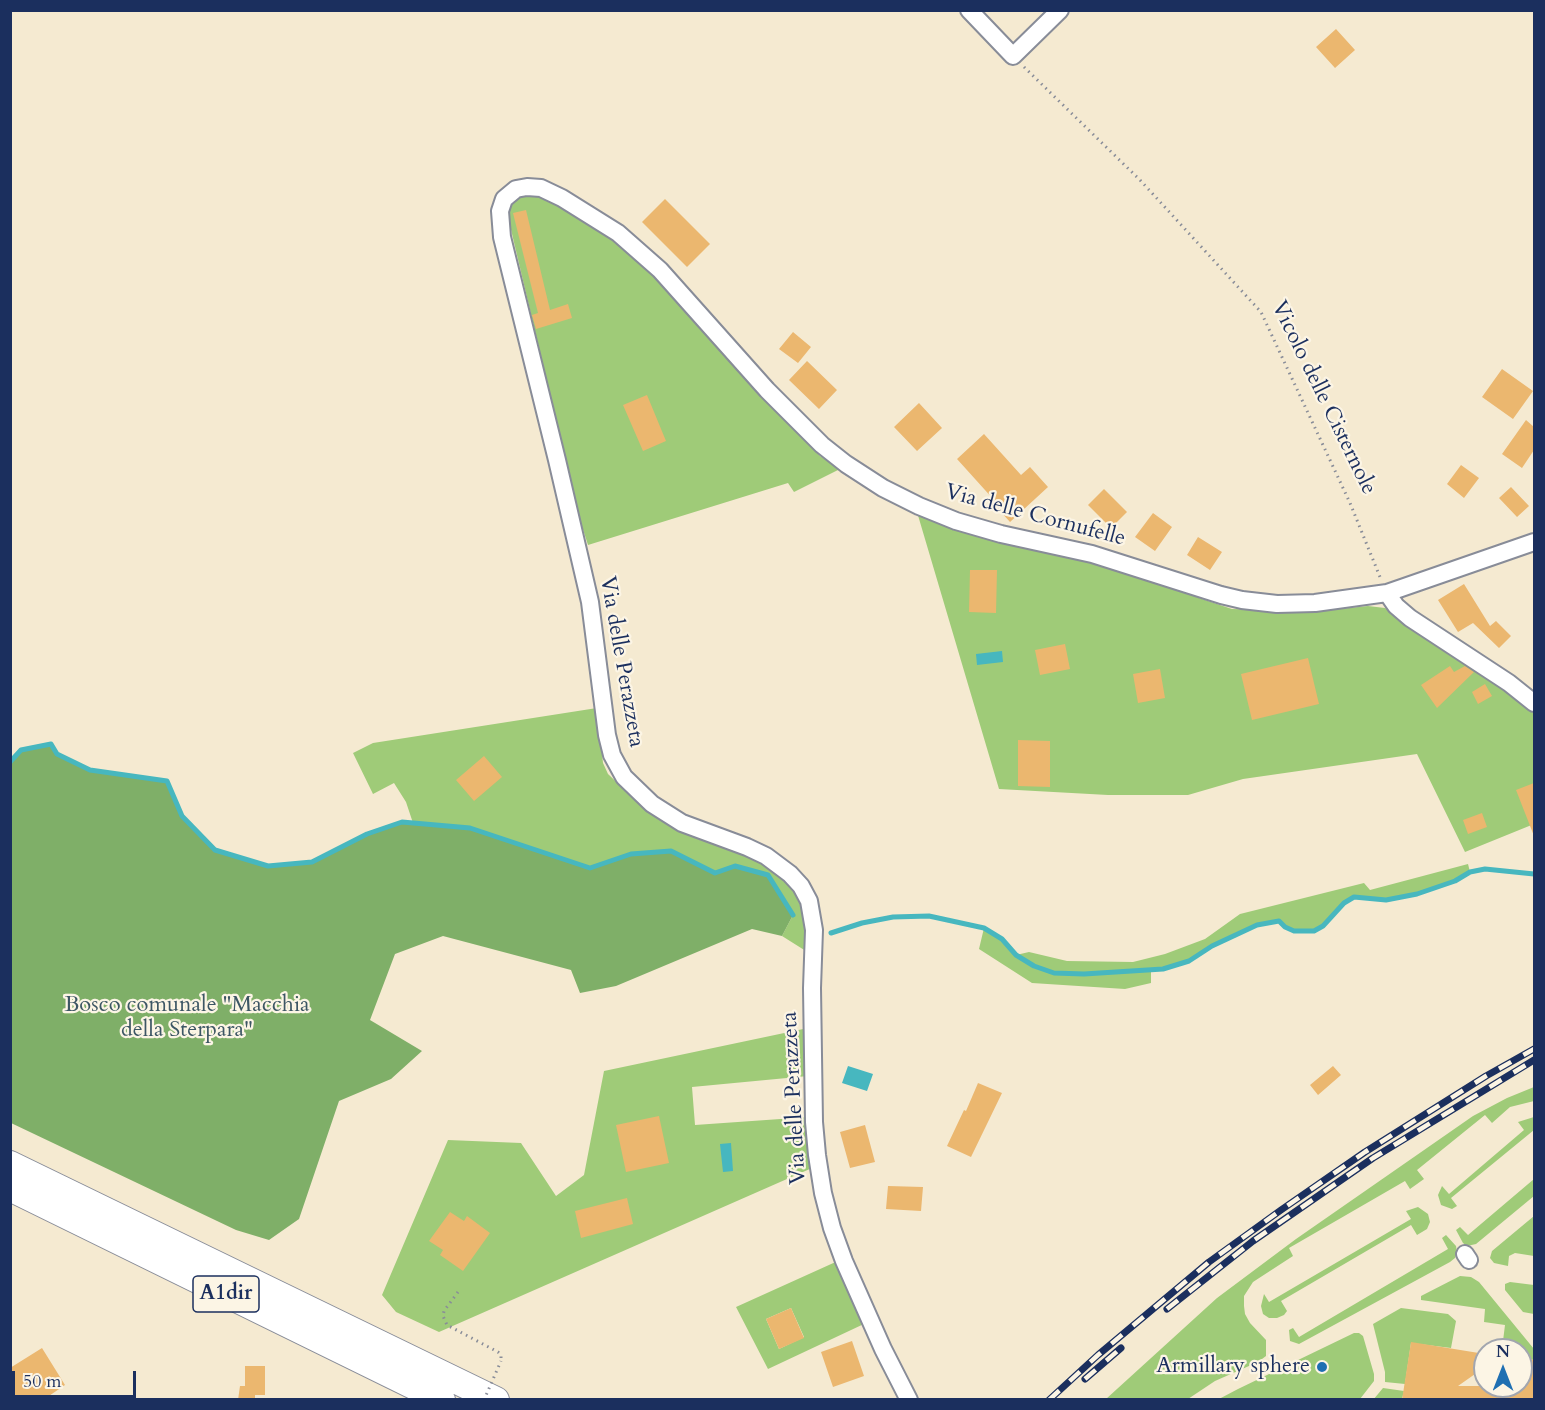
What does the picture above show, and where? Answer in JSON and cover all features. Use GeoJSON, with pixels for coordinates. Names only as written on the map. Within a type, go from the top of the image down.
{"type":"FeatureCollection","features":[{"type":"Feature","properties":{"kind":"highway","name":"A1dir"},"geometry":{"type":"LineString","coordinates":[[10,1164],[496,1400]]}},
{"type":"Feature","properties":{"kind":"highway","name":"A1dir"},"geometry":{"type":"LineString","coordinates":[[10,1188],[442,1400]]}},
{"type":"Feature","properties":{"kind":"street"},"geometry":{"type":"LineString","coordinates":[[969,10],[1013,56],[1060,10]]}},
{"type":"Feature","properties":{"kind":"street","name":"Via delle Cornufelle"},"geometry":{"type":"LineString","coordinates":[[504,247],[500,222],[501,206],[507,195],[516,189],[531,186],[547,190],[629,242],[660,270],[767,390],[822,445],[873,482],[931,512],[1001,534],[1100,556],[1242,600],[1277,604],[1315,603],[1387,593],[1534,542]]}},
{"type":"Feature","properties":{"kind":"street","name":"Via delle Perazzeta"},"geometry":{"type":"LineString","coordinates":[[504,247],[587,591],[597,649],[607,735],[615,761],[629,783],[659,809],[682,823],[766,856],[790,874],[801,886],[809,901],[813,913],[814,930],[812,988],[814,1122],[823,1193],[841,1253],[873,1329],[909,1400]]}},
{"type":"Feature","properties":{"kind":"street"},"geometry":{"type":"LineString","coordinates":[[1387,593],[1396,606],[1410,618],[1509,683],[1534,703]]}},
{"type":"Feature","properties":{"kind":"path","name":"Vicolo delle Cisternole"},"geometry":{"type":"LineString","coordinates":[[1013,56],[1140,180],[1261,312],[1350,502],[1387,593]]}},
{"type":"Feature","properties":{"kind":"path"},"geometry":{"type":"LineString","coordinates":[[458,1292],[444,1311],[443,1316],[447,1325],[501,1355],[501,1361],[484,1400]]}},
{"type":"Feature","properties":{"kind":"green space"},"geometry":{"type":"Polygon","coordinates":[[[518,197],[548,198],[646,256],[735,363],[820,456],[840,469],[794,492],[788,483],[588,545],[579,517],[508,217],[510,203],[518,197]]]}},
{"type":"Feature","properties":{"kind":"green space"},"geometry":{"type":"Polygon","coordinates":[[[917,512],[941,525],[988,539],[1087,557],[1232,609],[1320,611],[1368,606],[1385,608],[1410,619],[1534,708],[1534,824],[1465,852],[1417,754],[1243,779],[1188,795],[1108,795],[999,789],[917,512]]]}},
{"type":"Feature","properties":{"kind":"green space"},"geometry":{"type":"Polygon","coordinates":[[[597,708],[603,763],[608,774],[630,795],[660,818],[761,856],[797,890],[809,911],[809,953],[782,936],[793,915],[735,866],[715,873],[671,851],[631,854],[590,868],[470,828],[413,823],[406,802],[394,783],[373,794],[353,753],[373,743],[597,708]]]}},
{"type":"Feature","properties":{"kind":"green space","name":"Bosco comunale \"Macchia della Sterpara\""},"geometry":{"type":"Polygon","coordinates":[[[51,744],[57,754],[90,770],[167,781],[182,816],[215,850],[268,866],[312,862],[367,834],[402,822],[470,828],[590,868],[631,854],[671,851],[715,872],[735,866],[768,875],[793,915],[782,936],[752,929],[616,986],[580,993],[571,970],[443,936],[395,954],[370,1020],[422,1051],[391,1079],[339,1101],[299,1219],[269,1240],[236,1230],[11,1123],[11,762],[21,750],[51,744]]]}},
{"type":"Feature","properties":{"kind":"green space"},"geometry":{"type":"Polygon","coordinates":[[[1468,864],[1470,872],[1455,881],[1417,894],[1386,900],[1360,897],[1349,899],[1323,926],[1314,931],[1294,931],[1279,921],[1257,925],[1212,946],[1189,961],[1151,970],[1151,983],[1125,989],[1032,983],[979,949],[984,928],[1002,939],[1016,955],[1029,952],[1067,961],[1133,962],[1165,954],[1205,939],[1240,914],[1364,883],[1370,890],[1468,864]]]}},
{"type":"Feature","properties":{"kind":"green space"},"geometry":{"type":"Polygon","coordinates":[[[808,1028],[808,1076],[692,1087],[695,1125],[809,1117],[812,1168],[439,1332],[396,1312],[382,1295],[448,1140],[521,1143],[556,1196],[584,1175],[604,1071],[808,1028]]]}},
{"type":"Feature","properties":{"kind":"green space"},"geometry":{"type":"Polygon","coordinates":[[[1534,1087],[1534,1101],[1510,1107],[1492,1123],[1485,1115],[1417,1170],[1424,1179],[1410,1189],[1405,1181],[1289,1248],[1293,1256],[1253,1282],[1244,1296],[1244,1306],[1250,1323],[1266,1340],[1266,1356],[1258,1362],[1215,1381],[1188,1399],[1106,1399],[1217,1298],[1296,1239],[1473,1116],[1534,1087]]]}},
{"type":"Feature","properties":{"kind":"green space"},"geometry":{"type":"Polygon","coordinates":[[[1534,1117],[1534,1130],[1451,1198],[1457,1206],[1452,1209],[1441,1205],[1438,1195],[1442,1186],[1449,1194],[1524,1130],[1518,1122],[1534,1117]]]}},
{"type":"Feature","properties":{"kind":"green space"},"geometry":{"type":"Polygon","coordinates":[[[1534,1179],[1534,1196],[1476,1244],[1467,1246],[1463,1243],[1456,1230],[1460,1227],[1468,1235],[1534,1179]]]}},
{"type":"Feature","properties":{"kind":"green space"},"geometry":{"type":"Polygon","coordinates":[[[1418,1207],[1428,1214],[1430,1222],[1427,1229],[1417,1235],[1411,1225],[1281,1301],[1287,1311],[1284,1315],[1269,1318],[1263,1314],[1261,1306],[1264,1294],[1269,1302],[1411,1219],[1406,1211],[1418,1207]]]}},
{"type":"Feature","properties":{"kind":"green space"},"geometry":{"type":"Polygon","coordinates":[[[1534,1216],[1534,1256],[1515,1253],[1509,1256],[1508,1266],[1494,1263],[1490,1258],[1492,1251],[1534,1216]]]}},
{"type":"Feature","properties":{"kind":"green space"},"geometry":{"type":"Polygon","coordinates":[[[1446,1235],[1456,1246],[1457,1252],[1455,1258],[1450,1262],[1299,1344],[1290,1341],[1289,1330],[1293,1328],[1299,1337],[1448,1249],[1442,1238],[1446,1235]]]}},
{"type":"Feature","properties":{"kind":"green space"},"geometry":{"type":"Polygon","coordinates":[[[840,1260],[866,1323],[768,1369],[736,1307],[840,1260]],[[791,1308],[766,1319],[779,1349],[804,1337],[791,1308]]]}},
{"type":"Feature","properties":{"kind":"green space"},"geometry":{"type":"Polygon","coordinates":[[[1460,1276],[1471,1277],[1479,1282],[1525,1338],[1503,1338],[1505,1325],[1484,1322],[1485,1309],[1421,1300],[1421,1296],[1460,1276]]]}},
{"type":"Feature","properties":{"kind":"green space"},"geometry":{"type":"Polygon","coordinates":[[[1510,1282],[1534,1285],[1534,1314],[1523,1312],[1505,1290],[1505,1284],[1510,1282]]]}},
{"type":"Feature","properties":{"kind":"green space"},"geometry":{"type":"Polygon","coordinates":[[[1401,1308],[1448,1314],[1456,1321],[1451,1348],[1411,1343],[1405,1384],[1385,1382],[1385,1372],[1373,1324],[1401,1308]]]}},
{"type":"Feature","properties":{"kind":"green space"},"geometry":{"type":"Polygon","coordinates":[[[1354,1333],[1363,1336],[1374,1374],[1374,1381],[1360,1399],[1219,1399],[1238,1389],[1354,1333]]]}},
{"type":"Feature","properties":{"kind":"green space"},"geometry":{"type":"Polygon","coordinates":[[[1383,1388],[1404,1391],[1402,1399],[1373,1400],[1383,1388]]]}},
{"type":"Feature","properties":{"kind":"water"},"geometry":{"type":"Polygon","coordinates":[[[1002,651],[1003,662],[977,665],[976,654],[1002,651]]]}},
{"type":"Feature","properties":{"kind":"water"},"geometry":{"type":"Polygon","coordinates":[[[848,1066],[873,1074],[867,1091],[842,1083],[848,1066]]]}},
{"type":"Feature","properties":{"kind":"water"},"geometry":{"type":"Polygon","coordinates":[[[731,1143],[733,1171],[723,1172],[720,1144],[731,1143]]]}},
{"type":"Feature","properties":{"kind":"building"},"geometry":{"type":"Polygon","coordinates":[[[1336,29],[1355,50],[1335,68],[1316,47],[1336,29]]]}},
{"type":"Feature","properties":{"kind":"building"},"geometry":{"type":"Polygon","coordinates":[[[665,199],[710,244],[687,267],[642,222],[665,199]]]}},
{"type":"Feature","properties":{"kind":"building"},"geometry":{"type":"Polygon","coordinates":[[[526,210],[550,310],[568,304],[572,318],[536,329],[532,315],[538,313],[513,213],[526,210]]]}},
{"type":"Feature","properties":{"kind":"building"},"geometry":{"type":"Polygon","coordinates":[[[793,332],[811,347],[798,363],[779,349],[793,332]]]}},
{"type":"Feature","properties":{"kind":"building"},"geometry":{"type":"Polygon","coordinates":[[[807,361],[837,390],[819,409],[789,380],[807,361]]]}},
{"type":"Feature","properties":{"kind":"building"},"geometry":{"type":"Polygon","coordinates":[[[1502,369],[1533,391],[1513,419],[1482,397],[1502,369]]]}},
{"type":"Feature","properties":{"kind":"building"},"geometry":{"type":"Polygon","coordinates":[[[647,395],[666,441],[643,451],[623,405],[647,395]]]}},
{"type":"Feature","properties":{"kind":"building"},"geometry":{"type":"Polygon","coordinates":[[[919,403],[942,428],[917,451],[894,427],[919,403]]]}},
{"type":"Feature","properties":{"kind":"building"},"geometry":{"type":"Polygon","coordinates":[[[1526,420],[1534,427],[1534,450],[1522,468],[1502,454],[1526,420]]]}},
{"type":"Feature","properties":{"kind":"building"},"geometry":{"type":"Polygon","coordinates":[[[984,434],[1021,475],[1030,467],[1048,487],[1010,522],[992,502],[994,500],[957,459],[984,434]]]}},
{"type":"Feature","properties":{"kind":"building"},"geometry":{"type":"Polygon","coordinates":[[[1461,465],[1479,478],[1464,498],[1447,484],[1461,465]]]}},
{"type":"Feature","properties":{"kind":"building"},"geometry":{"type":"Polygon","coordinates":[[[1511,487],[1529,506],[1517,517],[1499,498],[1511,487]]]}},
{"type":"Feature","properties":{"kind":"building"},"geometry":{"type":"Polygon","coordinates":[[[1104,489],[1127,512],[1111,528],[1088,505],[1104,489]]]}},
{"type":"Feature","properties":{"kind":"building"},"geometry":{"type":"Polygon","coordinates":[[[1153,513],[1172,527],[1155,551],[1135,537],[1153,513]]]}},
{"type":"Feature","properties":{"kind":"building"},"geometry":{"type":"Polygon","coordinates":[[[1198,537],[1222,552],[1210,570],[1187,555],[1198,537]]]}},
{"type":"Feature","properties":{"kind":"building"},"geometry":{"type":"Polygon","coordinates":[[[970,570],[997,570],[996,613],[969,612],[970,570]]]}},
{"type":"Feature","properties":{"kind":"building"},"geometry":{"type":"Polygon","coordinates":[[[1464,584],[1490,626],[1496,621],[1511,636],[1499,648],[1473,623],[1458,632],[1438,600],[1464,584]]]}},
{"type":"Feature","properties":{"kind":"building"},"geometry":{"type":"Polygon","coordinates":[[[1065,644],[1070,669],[1040,675],[1035,650],[1065,644]]]}},
{"type":"Feature","properties":{"kind":"building"},"geometry":{"type":"Polygon","coordinates":[[[1308,658],[1319,704],[1252,720],[1241,674],[1308,658]]]}},
{"type":"Feature","properties":{"kind":"building"},"geometry":{"type":"Polygon","coordinates":[[[1450,666],[1454,672],[1465,666],[1474,672],[1437,708],[1421,685],[1450,666]]]}},
{"type":"Feature","properties":{"kind":"building"},"geometry":{"type":"Polygon","coordinates":[[[1160,669],[1165,698],[1138,703],[1133,674],[1160,669]]]}},
{"type":"Feature","properties":{"kind":"building"},"geometry":{"type":"Polygon","coordinates":[[[1485,684],[1492,696],[1478,704],[1472,692],[1485,684]]]}},
{"type":"Feature","properties":{"kind":"building"},"geometry":{"type":"Polygon","coordinates":[[[1018,740],[1050,741],[1050,787],[1018,786],[1018,740]]]}},
{"type":"Feature","properties":{"kind":"building"},"geometry":{"type":"Polygon","coordinates":[[[484,756],[502,777],[474,801],[456,780],[484,756]]]}},
{"type":"Feature","properties":{"kind":"building"},"geometry":{"type":"Polygon","coordinates":[[[1534,783],[1534,836],[1516,790],[1534,783]]]}},
{"type":"Feature","properties":{"kind":"building"},"geometry":{"type":"Polygon","coordinates":[[[1482,813],[1487,827],[1468,834],[1463,820],[1482,813]]]}},
{"type":"Feature","properties":{"kind":"building"},"geometry":{"type":"Polygon","coordinates":[[[1333,1066],[1341,1075],[1318,1095],[1310,1085],[1333,1066]]]}},
{"type":"Feature","properties":{"kind":"building"},"geometry":{"type":"Polygon","coordinates":[[[978,1083],[1002,1093],[971,1157],[947,1146],[978,1083]]]}},
{"type":"Feature","properties":{"kind":"building"},"geometry":{"type":"Polygon","coordinates":[[[659,1116],[669,1163],[626,1172],[616,1125],[659,1116]]]}},
{"type":"Feature","properties":{"kind":"building"},"geometry":{"type":"Polygon","coordinates":[[[865,1125],[875,1162],[850,1168],[840,1132],[865,1125]]]}},
{"type":"Feature","properties":{"kind":"building"},"geometry":{"type":"Polygon","coordinates":[[[888,1186],[923,1187],[921,1211],[886,1209],[888,1186]]]}},
{"type":"Feature","properties":{"kind":"building"},"geometry":{"type":"Polygon","coordinates":[[[627,1198],[633,1224],[581,1238],[575,1211],[627,1198]]]}},
{"type":"Feature","properties":{"kind":"building"},"geometry":{"type":"Polygon","coordinates":[[[450,1212],[464,1221],[467,1216],[490,1233],[463,1271],[440,1255],[443,1250],[429,1241],[450,1212]]]}},
{"type":"Feature","properties":{"kind":"building"},"geometry":{"type":"Polygon","coordinates":[[[791,1308],[804,1338],[779,1349],[766,1319],[791,1308]]]}},
{"type":"Feature","properties":{"kind":"building"},"geometry":{"type":"Polygon","coordinates":[[[852,1341],[864,1376],[833,1387],[821,1352],[852,1341]]]}},
{"type":"Feature","properties":{"kind":"building"},"geometry":{"type":"Polygon","coordinates":[[[1411,1342],[1473,1352],[1473,1375],[1458,1386],[1473,1386],[1473,1398],[1533,1398],[1534,1360],[1534,1400],[1402,1400],[1411,1342]]]}},
{"type":"Feature","properties":{"kind":"building"},"geometry":{"type":"Polygon","coordinates":[[[42,1348],[65,1385],[43,1400],[10,1400],[10,1368],[42,1348]]]}},
{"type":"Feature","properties":{"kind":"building"},"geometry":{"type":"Polygon","coordinates":[[[245,1366],[265,1366],[265,1395],[255,1395],[255,1400],[238,1400],[240,1386],[245,1386],[245,1366]]]}},
{"type":"Feature","properties":{"kind":"waterway"},"geometry":{"type":"LineString","coordinates":[[10,762],[21,750],[51,744],[57,754],[90,770],[167,781],[182,816],[215,850],[268,866],[312,862],[367,834],[402,822],[470,828],[590,868],[631,854],[671,851],[715,873],[735,866],[768,875],[793,915]]}},
{"type":"Feature","properties":{"kind":"waterway"},"geometry":{"type":"LineString","coordinates":[[831,933],[862,923],[893,917],[929,916],[984,928],[1002,939],[1016,955],[1034,966],[1054,973],[1084,974],[1163,969],[1189,961],[1212,946],[1257,925],[1279,921],[1294,931],[1314,931],[1323,926],[1344,903],[1354,897],[1386,900],[1417,894],[1455,881],[1470,872],[1485,869],[1534,874]]}},
{"type":"Feature","properties":{"kind":"railway"},"geometry":{"type":"LineString","coordinates":[[1049,1400],[1098,1355],[1209,1262],[1365,1152],[1486,1076],[1534,1049]]}},
{"type":"Feature","properties":{"kind":"railway"},"geometry":{"type":"LineString","coordinates":[[1167,1309],[1253,1241],[1373,1158],[1534,1060]]}},
{"type":"Feature","properties":{"kind":"railway"},"geometry":{"type":"LineString","coordinates":[[1085,1379],[1121,1348]]}},
{"type":"Feature","properties":{"kind":"place","name":"Armillary sphere"},"geometry":{"type":"Point","coordinates":[1322,1367]}}]}
